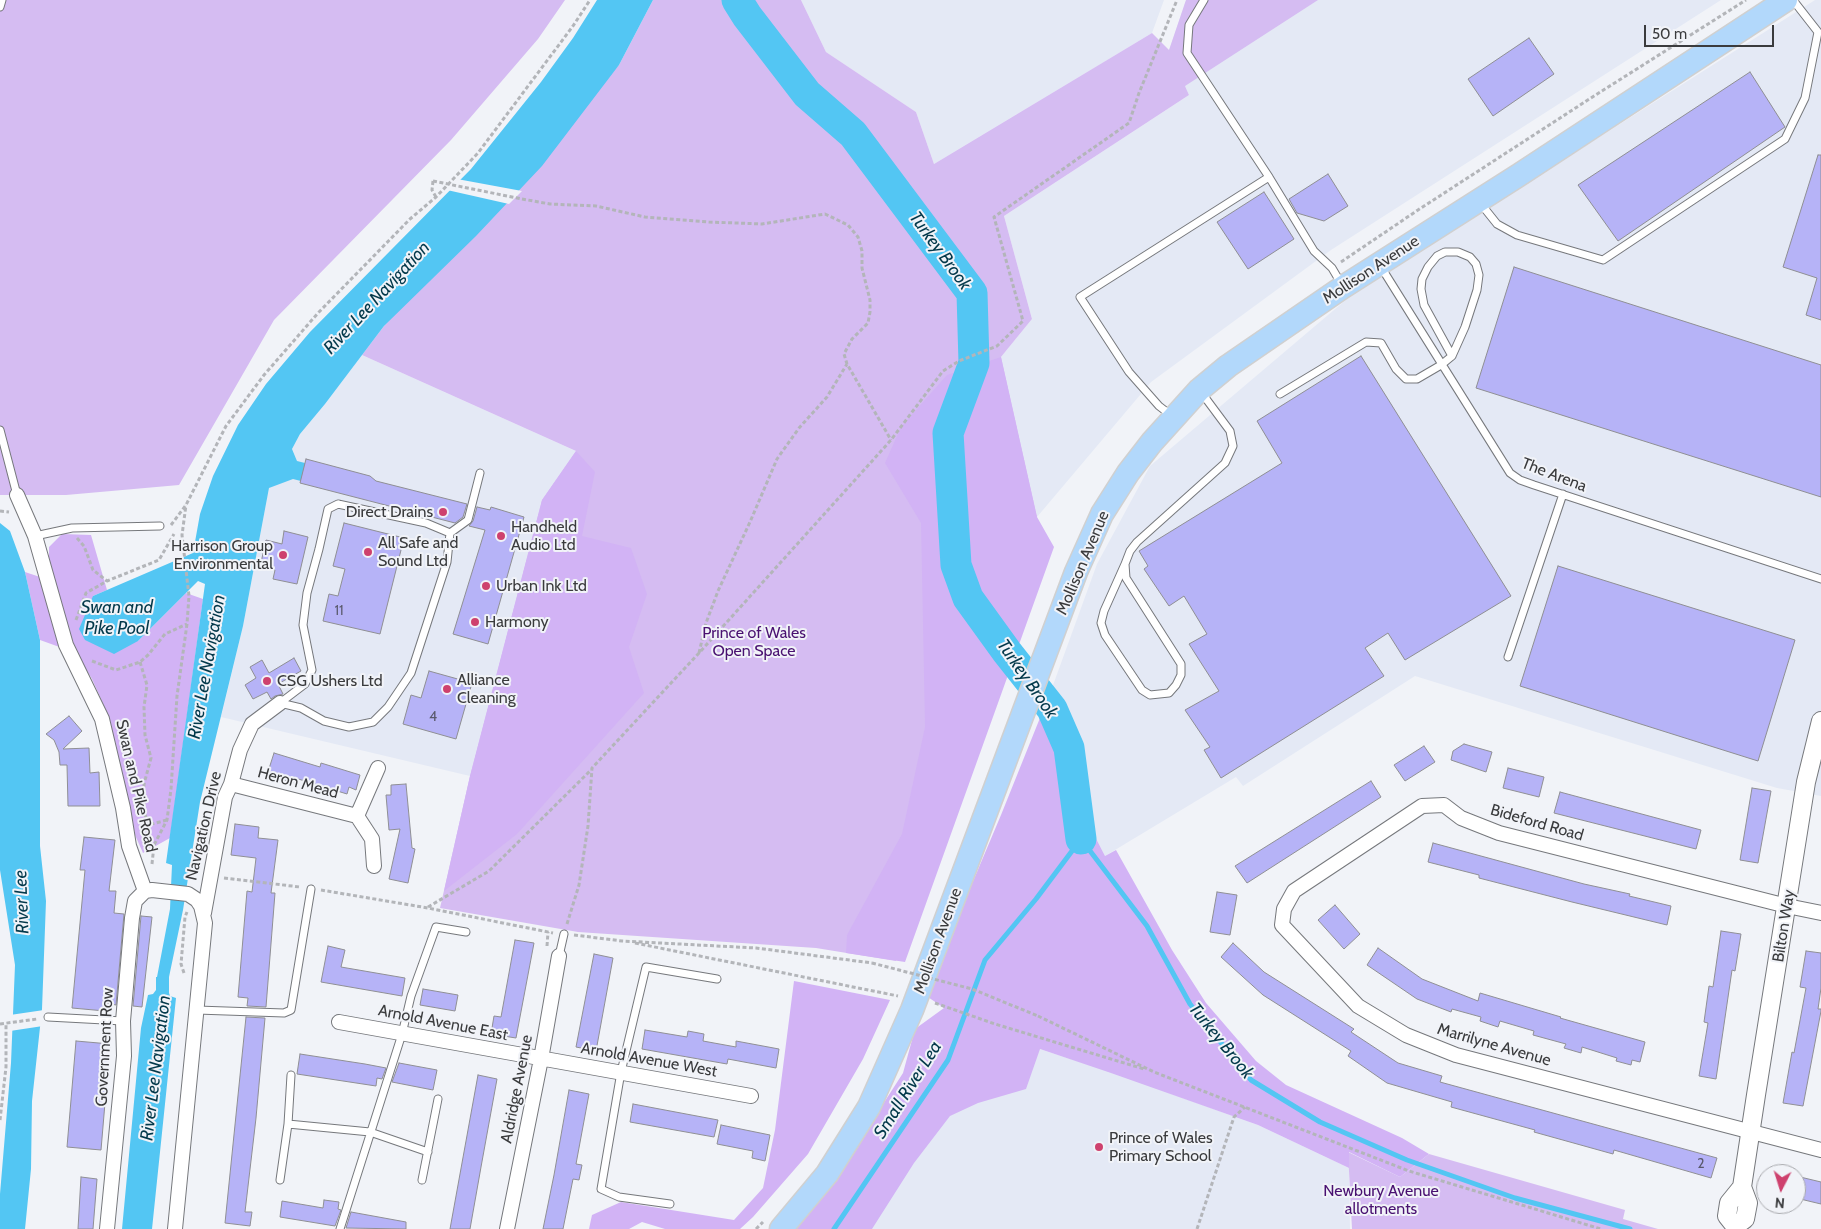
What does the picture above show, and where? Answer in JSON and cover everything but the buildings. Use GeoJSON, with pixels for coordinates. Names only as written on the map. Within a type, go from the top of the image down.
{"type":"FeatureCollection","features":[{"type":"Feature","properties":{"kind":"main road","name":"Mollison Avenue"},"geometry":{"type":"LineString","coordinates":[[781,1229],[827,1174],[869,1107],[912,1010],[1076,572],[1102,514],[1128,473],[1173,417],[1199,390],[1228,366],[1343,287],[1786,0]]}},
{"type":"Feature","properties":{"kind":"street","name":"Swan and Pike Road"},"geometry":{"type":"LineString","coordinates":[[17,495],[35,536],[66,645],[102,719],[124,808],[129,846],[145,891]]}},
{"type":"Feature","properties":{"kind":"street","name":"Navigation Drive"},"geometry":{"type":"LineString","coordinates":[[175,1229],[204,934],[204,913],[225,797],[231,784],[240,750],[252,724],[280,703]]}},
{"type":"Feature","properties":{"kind":"street","name":"Bilton Way"},"geometry":{"type":"LineString","coordinates":[[1742,1187],[1806,782],[1821,721]]}},
{"type":"Feature","properties":{"kind":"street"},"geometry":{"type":"LineString","coordinates":[[374,866],[372,839],[357,816],[378,768]]}},
{"type":"Feature","properties":{"kind":"street","name":"Heron Mead"},"geometry":{"type":"LineString","coordinates":[[231,784],[357,816]]}},
{"type":"Feature","properties":{"kind":"street","name":"Bideford Road"},"geometry":{"type":"LineString","coordinates":[[1284,909],[1294,890],[1422,806],[1444,805],[1461,818],[1499,833],[1821,913]]}},
{"type":"Feature","properties":{"kind":"street"},"geometry":{"type":"LineString","coordinates":[[145,891],[188,894],[197,900],[204,913]]}},
{"type":"Feature","properties":{"kind":"street","name":"Government Row"},"geometry":{"type":"LineString","coordinates":[[107,1229],[124,1056],[123,1021],[132,918],[135,901],[145,891]]}},
{"type":"Feature","properties":{"kind":"street","name":"Marrilyne Avenue"},"geometry":{"type":"LineString","coordinates":[[1284,909],[1282,926],[1358,1006],[1406,1035],[1456,1055],[1751,1132]]}},
{"type":"Feature","properties":{"kind":"street","name":"Aldridge Avenue"},"geometry":{"type":"LineString","coordinates":[[507,1229],[541,1059],[559,956]]}},
{"type":"Feature","properties":{"kind":"street","name":"Arnold Avenue East"},"geometry":{"type":"LineString","coordinates":[[339,1022],[541,1059]]}},
{"type":"Feature","properties":{"kind":"street","name":"Arnold Avenue West"},"geometry":{"type":"LineString","coordinates":[[541,1059],[752,1096]]}},
{"type":"Feature","properties":{"kind":"street"},"geometry":{"type":"LineString","coordinates":[[1751,1132],[1821,1150]]}},
{"type":"Feature","properties":{"kind":"street"},"geometry":{"type":"LineString","coordinates":[[1735,1224],[1727,1216],[1729,1202],[1742,1187]]}},
{"type":"Feature","properties":{"kind":"lane"},"geometry":{"type":"LineString","coordinates":[[0,7],[2,0]]}},
{"type":"Feature","properties":{"kind":"lane"},"geometry":{"type":"LineString","coordinates":[[1204,0],[1189,25],[1187,53],[1314,250],[1332,268],[1343,287]]}},
{"type":"Feature","properties":{"kind":"lane"},"geometry":{"type":"LineString","coordinates":[[1478,201],[1497,224],[1517,235],[1603,260],[1785,139],[1805,98],[1818,32],[1792,0]]}},
{"type":"Feature","properties":{"kind":"lane"},"geometry":{"type":"LineString","coordinates":[[1173,417],[1159,406],[1129,372],[1080,296],[1268,177]]}},
{"type":"Feature","properties":{"kind":"lane"},"geometry":{"type":"LineString","coordinates":[[1280,394],[1366,342],[1381,343],[1396,370],[1406,379],[1417,378],[1441,365],[1452,356],[1465,327],[1477,290],[1478,275],[1476,264],[1470,257],[1458,252],[1445,252],[1437,256],[1428,267],[1422,279],[1421,289],[1424,305],[1452,356]]}},
{"type":"Feature","properties":{"kind":"lane","name":"The Arena"},"geometry":{"type":"LineString","coordinates":[[1379,265],[1510,472],[1520,480],[1821,579]]}},
{"type":"Feature","properties":{"kind":"lane"},"geometry":{"type":"LineString","coordinates":[[1125,564],[1126,578],[1181,664],[1181,675],[1176,686],[1169,693],[1150,695],[1142,690],[1105,634],[1101,623],[1104,611],[1130,551],[1137,542],[1226,463],[1233,446],[1230,431],[1199,390]]}},
{"type":"Feature","properties":{"kind":"lane"},"geometry":{"type":"LineString","coordinates":[[0,430],[17,495]]}},
{"type":"Feature","properties":{"kind":"lane"},"geometry":{"type":"LineString","coordinates":[[280,703],[301,708],[324,721],[349,726],[373,722],[388,707],[411,673],[447,562],[450,533],[468,520],[480,473]]}},
{"type":"Feature","properties":{"kind":"lane"},"geometry":{"type":"LineString","coordinates":[[1508,657],[1563,494]]}},
{"type":"Feature","properties":{"kind":"lane"},"geometry":{"type":"LineString","coordinates":[[280,703],[305,684],[312,670],[302,625],[307,593],[320,549],[328,509],[338,504],[362,508],[426,523],[450,533]]}},
{"type":"Feature","properties":{"kind":"lane"},"geometry":{"type":"LineString","coordinates":[[35,536],[72,528],[160,526]]}},
{"type":"Feature","properties":{"kind":"lane"},"geometry":{"type":"LineString","coordinates":[[197,1010],[284,1013],[291,1010],[311,889]]}},
{"type":"Feature","properties":{"kind":"lane"},"geometry":{"type":"LineString","coordinates":[[340,1229],[402,1034],[411,996],[436,927],[466,932]]}},
{"type":"Feature","properties":{"kind":"lane"},"geometry":{"type":"LineString","coordinates":[[559,956],[564,934]]}},
{"type":"Feature","properties":{"kind":"lane"},"geometry":{"type":"LineString","coordinates":[[670,1204],[618,1197],[601,1190],[621,1072],[646,967],[717,979]]}},
{"type":"Feature","properties":{"kind":"lane"},"geometry":{"type":"LineString","coordinates":[[48,1018],[123,1021]]}},
{"type":"Feature","properties":{"kind":"lane"},"geometry":{"type":"LineString","coordinates":[[280,1180],[288,1124],[291,1075]]}},
{"type":"Feature","properties":{"kind":"lane"},"geometry":{"type":"LineString","coordinates":[[422,1180],[438,1099]]}},
{"type":"Feature","properties":{"kind":"lane"},"geometry":{"type":"LineString","coordinates":[[288,1124],[370,1132],[428,1152]]}},
{"type":"Feature","properties":{"kind":"lane"},"geometry":{"type":"LineString","coordinates":[[1738,1206],[1742,1187]]}},
{"type":"Feature","properties":{"kind":"path"},"geometry":{"type":"LineString","coordinates":[[170,526],[186,505],[226,426],[264,375],[325,306],[478,153],[574,26],[590,0]]}},
{"type":"Feature","properties":{"kind":"path"},"geometry":{"type":"LineString","coordinates":[[1154,1072],[1038,1016],[972,989],[899,969],[872,963],[756,948],[622,941],[548,932],[428,908],[489,872],[592,768],[699,653],[891,440],[943,371],[997,346],[1023,320],[994,217],[1129,123],[1139,93],[1177,0]]}},
{"type":"Feature","properties":{"kind":"path"},"geometry":{"type":"LineString","coordinates":[[436,197],[432,190],[433,181],[550,204],[596,206],[644,217],[762,224],[824,214],[848,225],[858,237],[862,251],[862,268],[870,300],[870,312],[868,323],[852,339],[844,354],[847,364],[891,440]]}},
{"type":"Feature","properties":{"kind":"path"},"geometry":{"type":"LineString","coordinates":[[699,653],[706,623],[718,591],[777,459],[799,428],[827,397],[847,364]]}},
{"type":"Feature","properties":{"kind":"path"},"geometry":{"type":"LineString","coordinates":[[165,891],[152,867],[154,845],[166,820],[171,789],[177,696],[187,624],[189,596],[182,550],[186,505]]}},
{"type":"Feature","properties":{"kind":"path"},"geometry":{"type":"LineString","coordinates":[[72,528],[77,539],[84,546],[93,570],[107,582]]}},
{"type":"Feature","properties":{"kind":"path"},"geometry":{"type":"LineString","coordinates":[[76,618],[86,593],[159,560],[174,534],[182,535]]}},
{"type":"Feature","properties":{"kind":"path"},"geometry":{"type":"LineString","coordinates":[[89,658],[94,663],[116,670],[140,662],[166,634],[187,624]]}},
{"type":"Feature","properties":{"kind":"path"},"geometry":{"type":"LineString","coordinates":[[140,662],[147,685],[144,707],[145,735],[151,758],[144,784],[144,810],[148,825],[166,820]]}},
{"type":"Feature","properties":{"kind":"path"},"geometry":{"type":"LineString","coordinates":[[564,934],[579,885],[588,826],[592,768]]}},
{"type":"Feature","properties":{"kind":"path"},"geometry":{"type":"LineString","coordinates":[[622,941],[857,986],[904,997]]}},
{"type":"Feature","properties":{"kind":"path"},"geometry":{"type":"LineString","coordinates":[[933,1003],[995,1024],[1154,1072],[1409,1171],[1601,1229]]}},
{"type":"Feature","properties":{"kind":"path"},"geometry":{"type":"LineString","coordinates":[[0,1024],[48,1018]]}},
{"type":"Feature","properties":{"kind":"path"},"geometry":{"type":"LineString","coordinates":[[0,1120],[6,1067],[6,1023]]}},
{"type":"Feature","properties":{"kind":"path"},"geometry":{"type":"LineString","coordinates":[[1197,1229],[1234,1118],[1246,1107]]}},
{"type":"Feature","properties":{"kind":"shaded area"},"geometry":{"type":"Polygon","coordinates":[[[801,0],[1164,0],[1152,33],[934,164],[916,112],[826,52],[801,0]]]}},
{"type":"Feature","properties":{"kind":"shaded area"},"geometry":{"type":"Polygon","coordinates":[[[1186,0],[1721,0],[1331,250],[1151,382],[1037,517],[1001,357],[1032,319],[1004,216],[1189,95],[1169,51],[1186,0]]]}},
{"type":"Feature","properties":{"kind":"shaded area"},"geometry":{"type":"Polygon","coordinates":[[[1815,0],[1821,0],[1821,796],[1777,788],[1415,676],[1243,786],[1236,777],[1105,856],[1087,821],[1076,747],[1052,688],[1097,564],[1150,466],[1354,293],[1815,0]]]}},
{"type":"Feature","properties":{"kind":"shaded area"},"geometry":{"type":"Polygon","coordinates":[[[362,355],[576,451],[542,500],[470,776],[221,717],[243,626],[269,488],[297,461],[292,449],[300,434],[362,355]]]}},
{"type":"Feature","properties":{"kind":"shaded area"},"geometry":{"type":"Polygon","coordinates":[[[1001,357],[1037,517],[1054,547],[905,962],[846,953],[847,935],[902,834],[925,727],[921,523],[885,463],[901,427],[947,375],[1001,357]]]}},
{"type":"Feature","properties":{"kind":"shaded area"},"geometry":{"type":"Polygon","coordinates":[[[576,451],[595,472],[582,536],[631,548],[647,594],[629,647],[644,693],[517,834],[444,891],[470,776],[542,500],[576,451]]]}},
{"type":"Feature","properties":{"kind":"shaded area"},"geometry":{"type":"Polygon","coordinates":[[[62,534],[91,535],[107,590],[93,596],[138,641],[186,593],[203,599],[170,838],[143,853],[135,835],[116,745],[105,708],[92,679],[76,653],[40,640],[25,572],[49,580],[49,547],[62,534]]]}},
{"type":"Feature","properties":{"kind":"shaded area"},"geometry":{"type":"Polygon","coordinates":[[[1052,688],[1066,711],[1076,747],[1087,821],[1105,856],[1116,850],[1172,950],[1206,1003],[1256,1061],[1286,1085],[1402,1138],[1429,1154],[1400,1177],[1349,1152],[1349,1168],[1258,1125],[1040,1049],[1026,1089],[978,1103],[950,1116],[914,1163],[872,1229],[791,1229],[847,1160],[903,1073],[915,1029],[944,1008],[925,995],[1052,688]]]}},
{"type":"Feature","properties":{"kind":"shaded area"},"geometry":{"type":"Polygon","coordinates":[[[794,981],[890,1000],[863,1059],[808,1154],[753,1217],[740,1229],[665,1229],[642,1222],[629,1229],[589,1229],[592,1215],[621,1202],[734,1220],[763,1188],[775,1130],[794,981]]]}},
{"type":"Feature","properties":{"kind":"shaded area","name":"Prince of Wales Primary School"},"geometry":{"type":"Polygon","coordinates":[[[971,1027],[1111,1072],[1258,1125],[1349,1168],[1350,1229],[842,1229],[971,1027]]]}},
{"type":"Feature","properties":{"kind":"green space"},"geometry":{"type":"Polygon","coordinates":[[[0,0],[565,0],[538,39],[451,140],[274,320],[179,485],[66,495],[0,495],[0,0]]]}},
{"type":"Feature","properties":{"kind":"green space","name":"Prince of Wales Open Space"},"geometry":{"type":"Polygon","coordinates":[[[653,0],[801,0],[826,52],[916,112],[934,164],[1152,33],[1169,50],[1186,0],[1318,0],[1185,86],[1189,95],[1004,216],[1032,319],[1001,357],[1037,517],[896,961],[816,948],[578,932],[440,908],[470,776],[542,500],[576,451],[362,355],[384,326],[619,65],[653,0]]]}},
{"type":"Feature","properties":{"kind":"green space","name":"Newbury Avenue allotments"},"geometry":{"type":"Polygon","coordinates":[[[1348,1152],[1400,1177],[1429,1154],[1625,1210],[1623,1219],[1658,1229],[1352,1229],[1348,1152]]]}},
{"type":"Feature","properties":{"kind":"water"},"geometry":{"type":"Polygon","coordinates":[[[597,0],[653,0],[619,65],[542,166],[476,236],[384,326],[300,434],[292,449],[297,461],[369,479],[364,497],[293,479],[269,488],[243,626],[200,802],[183,910],[169,977],[170,996],[176,998],[152,1229],[122,1229],[141,1028],[148,995],[153,994],[156,990],[156,977],[170,909],[172,865],[166,863],[205,584],[198,581],[138,641],[114,654],[85,640],[79,629],[93,596],[193,553],[200,514],[213,476],[238,425],[266,384],[310,332],[471,169],[541,82],[573,38],[597,0]]]}},
{"type":"Feature","properties":{"kind":"water","name":"River Lee"},"geometry":{"type":"Polygon","coordinates":[[[0,523],[10,531],[25,572],[40,640],[40,846],[46,901],[42,1009],[32,1101],[31,1169],[25,1229],[0,1229],[0,1194],[11,1063],[15,965],[0,870],[0,523]]]}},
{"type":"Feature","properties":{"kind":"pier"},"geometry":{"type":"Polygon","coordinates":[[[457,179],[522,191],[509,204],[447,190],[457,179]]]}},
{"type":"Feature","properties":{"kind":"pier"},"geometry":{"type":"Polygon","coordinates":[[[44,1010],[43,1026],[10,1031],[10,1015],[44,1010]]]}},
{"type":"Feature","properties":{"kind":"waterway","name":"Turkey Brook"},"geometry":{"type":"LineString","coordinates":[[737,0],[747,16],[807,94],[853,134],[972,293],[974,363],[948,433],[956,565],[968,598],[1052,709],[1069,748],[1081,839]]}},
{"type":"Feature","properties":{"kind":"waterway","name":"Turkey Brook"},"geometry":{"type":"LineString","coordinates":[[834,1229],[948,1060],[985,960],[1036,899],[1081,839],[1147,926],[1190,1004],[1251,1080],[1320,1122],[1407,1160],[1515,1198],[1630,1229]]}},
{"type":"Feature","properties":{"kind":"place","name":"Direct Drains"},"geometry":{"type":"Point","coordinates":[443,512]}},
{"type":"Feature","properties":{"kind":"place","name":"Handheld Audio Ltd"},"geometry":{"type":"Point","coordinates":[501,536]}},
{"type":"Feature","properties":{"kind":"place","name":"All Safe and Sound Ltd"},"geometry":{"type":"Point","coordinates":[368,552]}},
{"type":"Feature","properties":{"kind":"place","name":"Harrison Group Environmental"},"geometry":{"type":"Point","coordinates":[283,555]}},
{"type":"Feature","properties":{"kind":"place","name":"Urban Ink Ltd"},"geometry":{"type":"Point","coordinates":[486,586]}},
{"type":"Feature","properties":{"kind":"place","name":"Harmony"},"geometry":{"type":"Point","coordinates":[475,622]}},
{"type":"Feature","properties":{"kind":"place","name":"CSG Ushers Ltd"},"geometry":{"type":"Point","coordinates":[267,681]}},
{"type":"Feature","properties":{"kind":"place","name":"Alliance Cleaning"},"geometry":{"type":"Point","coordinates":[447,689]}},
{"type":"Feature","properties":{"kind":"place","name":"Prince of Wales Primary School"},"geometry":{"type":"Point","coordinates":[1099,1147]}},
{"type":"Feature","properties":{"kind":"water label","name":"River Lee Navigation"},"geometry":{"type":"Point","coordinates":[377,298]}},
{"type":"Feature","properties":{"kind":"water label","name":"Swan and Pike Pool"},"geometry":{"type":"Point","coordinates":[117,618]}},
{"type":"Feature","properties":{"kind":"water label","name":"River Lee Navigation"},"geometry":{"type":"Point","coordinates":[207,667]}},
{"type":"Feature","properties":{"kind":"water label","name":"River Lee Navigation"},"geometry":{"type":"Point","coordinates":[156,1068]}},
{"type":"Feature","properties":{"kind":"water label","name":"Small River Lea"},"geometry":{"type":"Point","coordinates":[908,1090]}}]}
